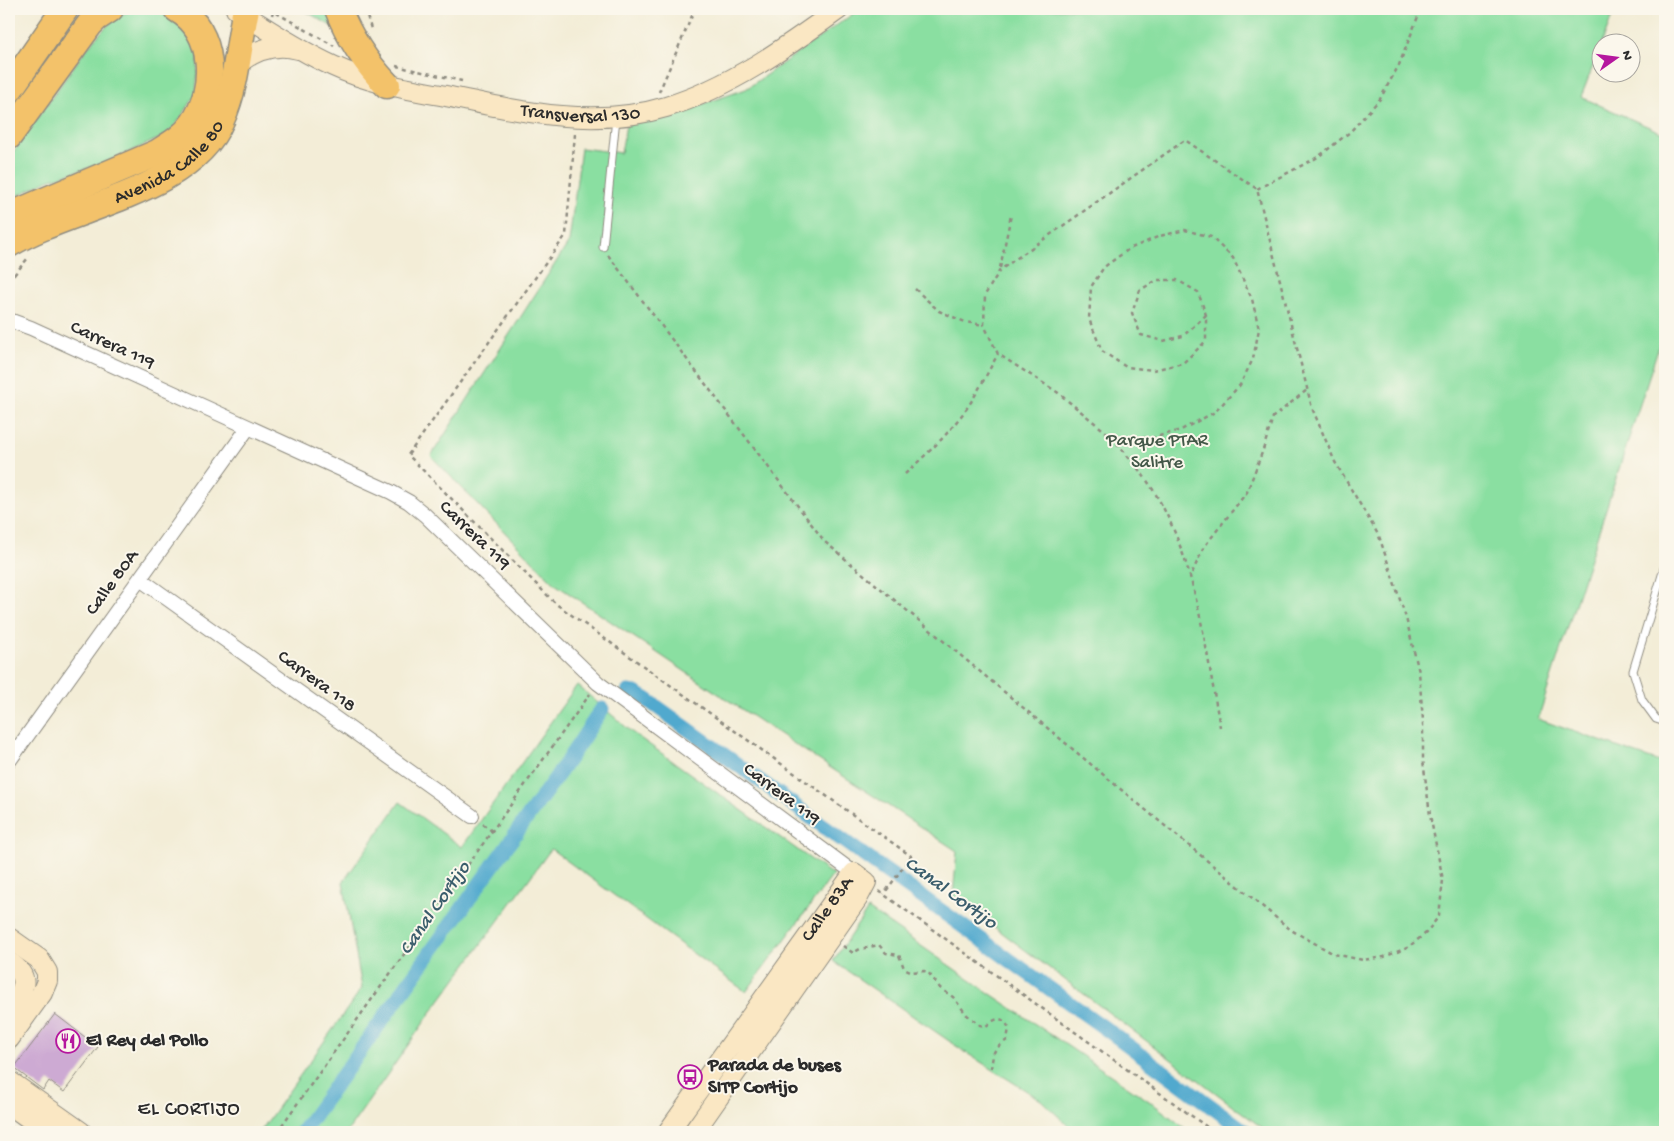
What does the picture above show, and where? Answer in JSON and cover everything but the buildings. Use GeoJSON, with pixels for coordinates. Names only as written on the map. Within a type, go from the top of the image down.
{"type":"FeatureCollection","features":[{"type":"Feature","properties":{"kind":"highway"},"geometry":{"type":"LineString","coordinates":[[9,90],[65,9]]}},
{"type":"Feature","properties":{"kind":"highway","name":"Avenida Calle 80"},"geometry":{"type":"LineString","coordinates":[[9,216],[157,153],[173,144],[193,124],[205,101],[209,84],[209,68],[201,33],[193,21],[177,9]]}},
{"type":"Feature","properties":{"kind":"highway"},"geometry":{"type":"LineString","coordinates":[[338,9],[351,36],[368,47],[387,85]]}},
{"type":"Feature","properties":{"kind":"highway","name":"Avenida Calle 80"},"geometry":{"type":"LineString","coordinates":[[9,244],[76,214],[148,186],[176,171],[207,144],[221,122],[228,103],[237,64],[242,11]]}},
{"type":"Feature","properties":{"kind":"highway"},"geometry":{"type":"LineString","coordinates":[[9,136],[103,12]]}},
{"type":"Feature","properties":{"kind":"street","name":"Transversal 130"},"geometry":{"type":"LineString","coordinates":[[242,11],[305,51],[334,66],[387,85],[513,109],[577,118],[616,116],[664,108],[694,98],[724,84],[778,52],[839,9]]}},
{"type":"Feature","properties":{"kind":"street","name":"Transversal 130"},"geometry":{"type":"LineString","coordinates":[[237,64],[252,54],[271,48],[294,48],[305,51]]}},
{"type":"Feature","properties":{"kind":"street","name":"Carrera 119"},"geometry":{"type":"LineString","coordinates":[[9,320],[31,328],[409,502],[425,515],[598,682],[854,873]]}},
{"type":"Feature","properties":{"kind":"street","name":"Calle 80A"},"geometry":{"type":"LineString","coordinates":[[9,761],[248,428]]}},
{"type":"Feature","properties":{"kind":"street","name":"Carrera 118"},"geometry":{"type":"LineString","coordinates":[[140,579],[472,816]]}},
{"type":"Feature","properties":{"kind":"street","name":"Calle 83A"},"geometry":{"type":"LineString","coordinates":[[668,1132],[854,873],[866,882],[857,899],[694,1132]]}},
{"type":"Feature","properties":{"kind":"street"},"geometry":{"type":"LineString","coordinates":[[9,938],[39,959],[47,972],[47,981],[42,993],[9,1039]]}},
{"type":"Feature","properties":{"kind":"street"},"geometry":{"type":"LineString","coordinates":[[9,962],[24,978],[22,991],[9,1011]]}},
{"type":"Feature","properties":{"kind":"street"},"geometry":{"type":"LineString","coordinates":[[9,1081],[81,1132]]}},
{"type":"Feature","properties":{"kind":"street"},"geometry":{"type":"LineString","coordinates":[[9,1104],[48,1132]]}},
{"type":"Feature","properties":{"kind":"lane"},"geometry":{"type":"LineString","coordinates":[[603,247],[616,116]]}},
{"type":"Feature","properties":{"kind":"lane"},"geometry":{"type":"LineString","coordinates":[[1665,565],[1633,671],[1642,700],[1656,719],[1665,722]]}},
{"type":"Feature","properties":{"kind":"path"},"geometry":{"type":"LineString","coordinates":[[360,9],[361,14],[372,11],[371,9]]}},
{"type":"Feature","properties":{"kind":"path"},"geometry":{"type":"LineString","coordinates":[[366,9],[368,47],[462,81]]}},
{"type":"Feature","properties":{"kind":"path"},"geometry":{"type":"LineString","coordinates":[[659,92],[695,9]]}},
{"type":"Feature","properties":{"kind":"path"},"geometry":{"type":"LineString","coordinates":[[1257,189],[1318,157],[1350,132],[1380,100],[1399,65],[1421,9]]}},
{"type":"Feature","properties":{"kind":"path"},"geometry":{"type":"LineString","coordinates":[[1420,14],[1431,9]]}},
{"type":"Feature","properties":{"kind":"path"},"geometry":{"type":"LineString","coordinates":[[274,11],[334,46]]}},
{"type":"Feature","properties":{"kind":"path"},"geometry":{"type":"LineString","coordinates":[[651,94],[666,90]]}},
{"type":"Feature","properties":{"kind":"path"},"geometry":{"type":"LineString","coordinates":[[577,118],[566,235],[408,455],[556,604],[912,856],[884,894],[1214,1132]]}},
{"type":"Feature","properties":{"kind":"path"},"geometry":{"type":"LineString","coordinates":[[603,247],[825,542],[1291,930],[1334,954],[1363,960],[1384,957],[1407,948],[1426,933],[1439,916],[1443,880],[1430,815],[1423,760],[1423,720],[1419,672],[1406,618],[1379,536],[1336,462],[1312,408],[1257,189],[1185,140],[1000,270]]}},
{"type":"Feature","properties":{"kind":"path"},"geometry":{"type":"LineString","coordinates":[[1011,215],[1000,270],[985,295],[984,325],[998,354],[1057,392],[1112,437],[1150,485],[1175,530],[1191,575],[1220,727]]}},
{"type":"Feature","properties":{"kind":"path"},"geometry":{"type":"LineString","coordinates":[[1112,437],[1152,438],[1181,430],[1215,412],[1240,385],[1253,359],[1259,329],[1252,299],[1233,258],[1211,237],[1185,230],[1160,236],[1130,249],[1104,267],[1091,287],[1089,319],[1102,351],[1126,367],[1153,370],[1183,363],[1206,340],[1206,315],[1198,292],[1177,280],[1157,280],[1140,290],[1132,313],[1141,335],[1162,341],[1183,336],[1206,315]]}},
{"type":"Feature","properties":{"kind":"path"},"geometry":{"type":"LineString","coordinates":[[915,289],[939,312],[965,322],[984,325]]}},
{"type":"Feature","properties":{"kind":"path"},"geometry":{"type":"LineString","coordinates":[[905,474],[936,446],[958,421],[975,396],[998,354]]}},
{"type":"Feature","properties":{"kind":"path"},"geometry":{"type":"LineString","coordinates":[[1191,575],[1204,547],[1247,492],[1273,417],[1308,390]]}},
{"type":"Feature","properties":{"kind":"path"},"geometry":{"type":"LineString","coordinates":[[277,1132],[598,682]]}},
{"type":"Feature","properties":{"kind":"path"},"geometry":{"type":"LineString","coordinates":[[832,936],[853,953],[878,945],[886,953],[899,955],[902,966],[909,971],[928,972],[940,988],[953,997],[967,1015],[980,1025],[986,1026],[999,1018],[1004,1021],[1009,1028],[1007,1040],[995,1050],[991,1068]]}},
{"type":"Feature","properties":{"kind":"green space"},"geometry":{"type":"Polygon","coordinates":[[[135,9],[162,10],[171,14],[199,46],[196,95],[175,126],[165,136],[104,163],[48,180],[9,200],[9,158],[84,52],[100,33],[116,17],[135,9]]]}},
{"type":"Feature","properties":{"kind":"green space"},"geometry":{"type":"Polygon","coordinates":[[[302,9],[329,9],[338,30],[302,9]]]}},
{"type":"Feature","properties":{"kind":"green space","name":"Parque PTAR Salitre"},"geometry":{"type":"Polygon","coordinates":[[[860,9],[1615,9],[1606,32],[1592,32],[1592,69],[1581,97],[1665,134],[1665,327],[1538,719],[1665,764],[1665,1132],[1268,1132],[953,896],[957,851],[555,584],[431,456],[569,242],[581,148],[621,153],[626,125],[680,112],[746,89],[860,9]]]}},
{"type":"Feature","properties":{"kind":"green space"},"geometry":{"type":"Polygon","coordinates":[[[577,685],[633,733],[833,875],[746,992],[551,849],[432,1011],[347,1132],[260,1132],[362,988],[343,882],[400,802],[462,847],[577,685]]]}},
{"type":"Feature","properties":{"kind":"green space"},"geometry":{"type":"Polygon","coordinates":[[[868,909],[1152,1103],[1190,1132],[1075,1132],[1041,1100],[965,1052],[833,961],[868,909]]]}},
{"type":"Feature","properties":{"kind":"waterway","name":"Canal Cortijo"},"geometry":{"type":"LineString","coordinates":[[628,692],[635,693],[646,699],[1117,1037],[1246,1132]]}},
{"type":"Feature","properties":{"kind":"waterway","name":"Canal Cortijo"},"geometry":{"type":"LineString","coordinates":[[302,1132],[562,769],[602,709]]}},
{"type":"Feature","properties":{"kind":"place","name":"El Rey del Pollo"},"geometry":{"type":"Point","coordinates":[68,1041]}},
{"type":"Feature","properties":{"kind":"place","name":"Parada de buses SITP Cortijo"},"geometry":{"type":"Point","coordinates":[690,1077]}},
{"type":"Feature","properties":{"kind":"district","name":"EL CORTIJO"},"geometry":{"type":"Point","coordinates":[189,1110]}}]}
